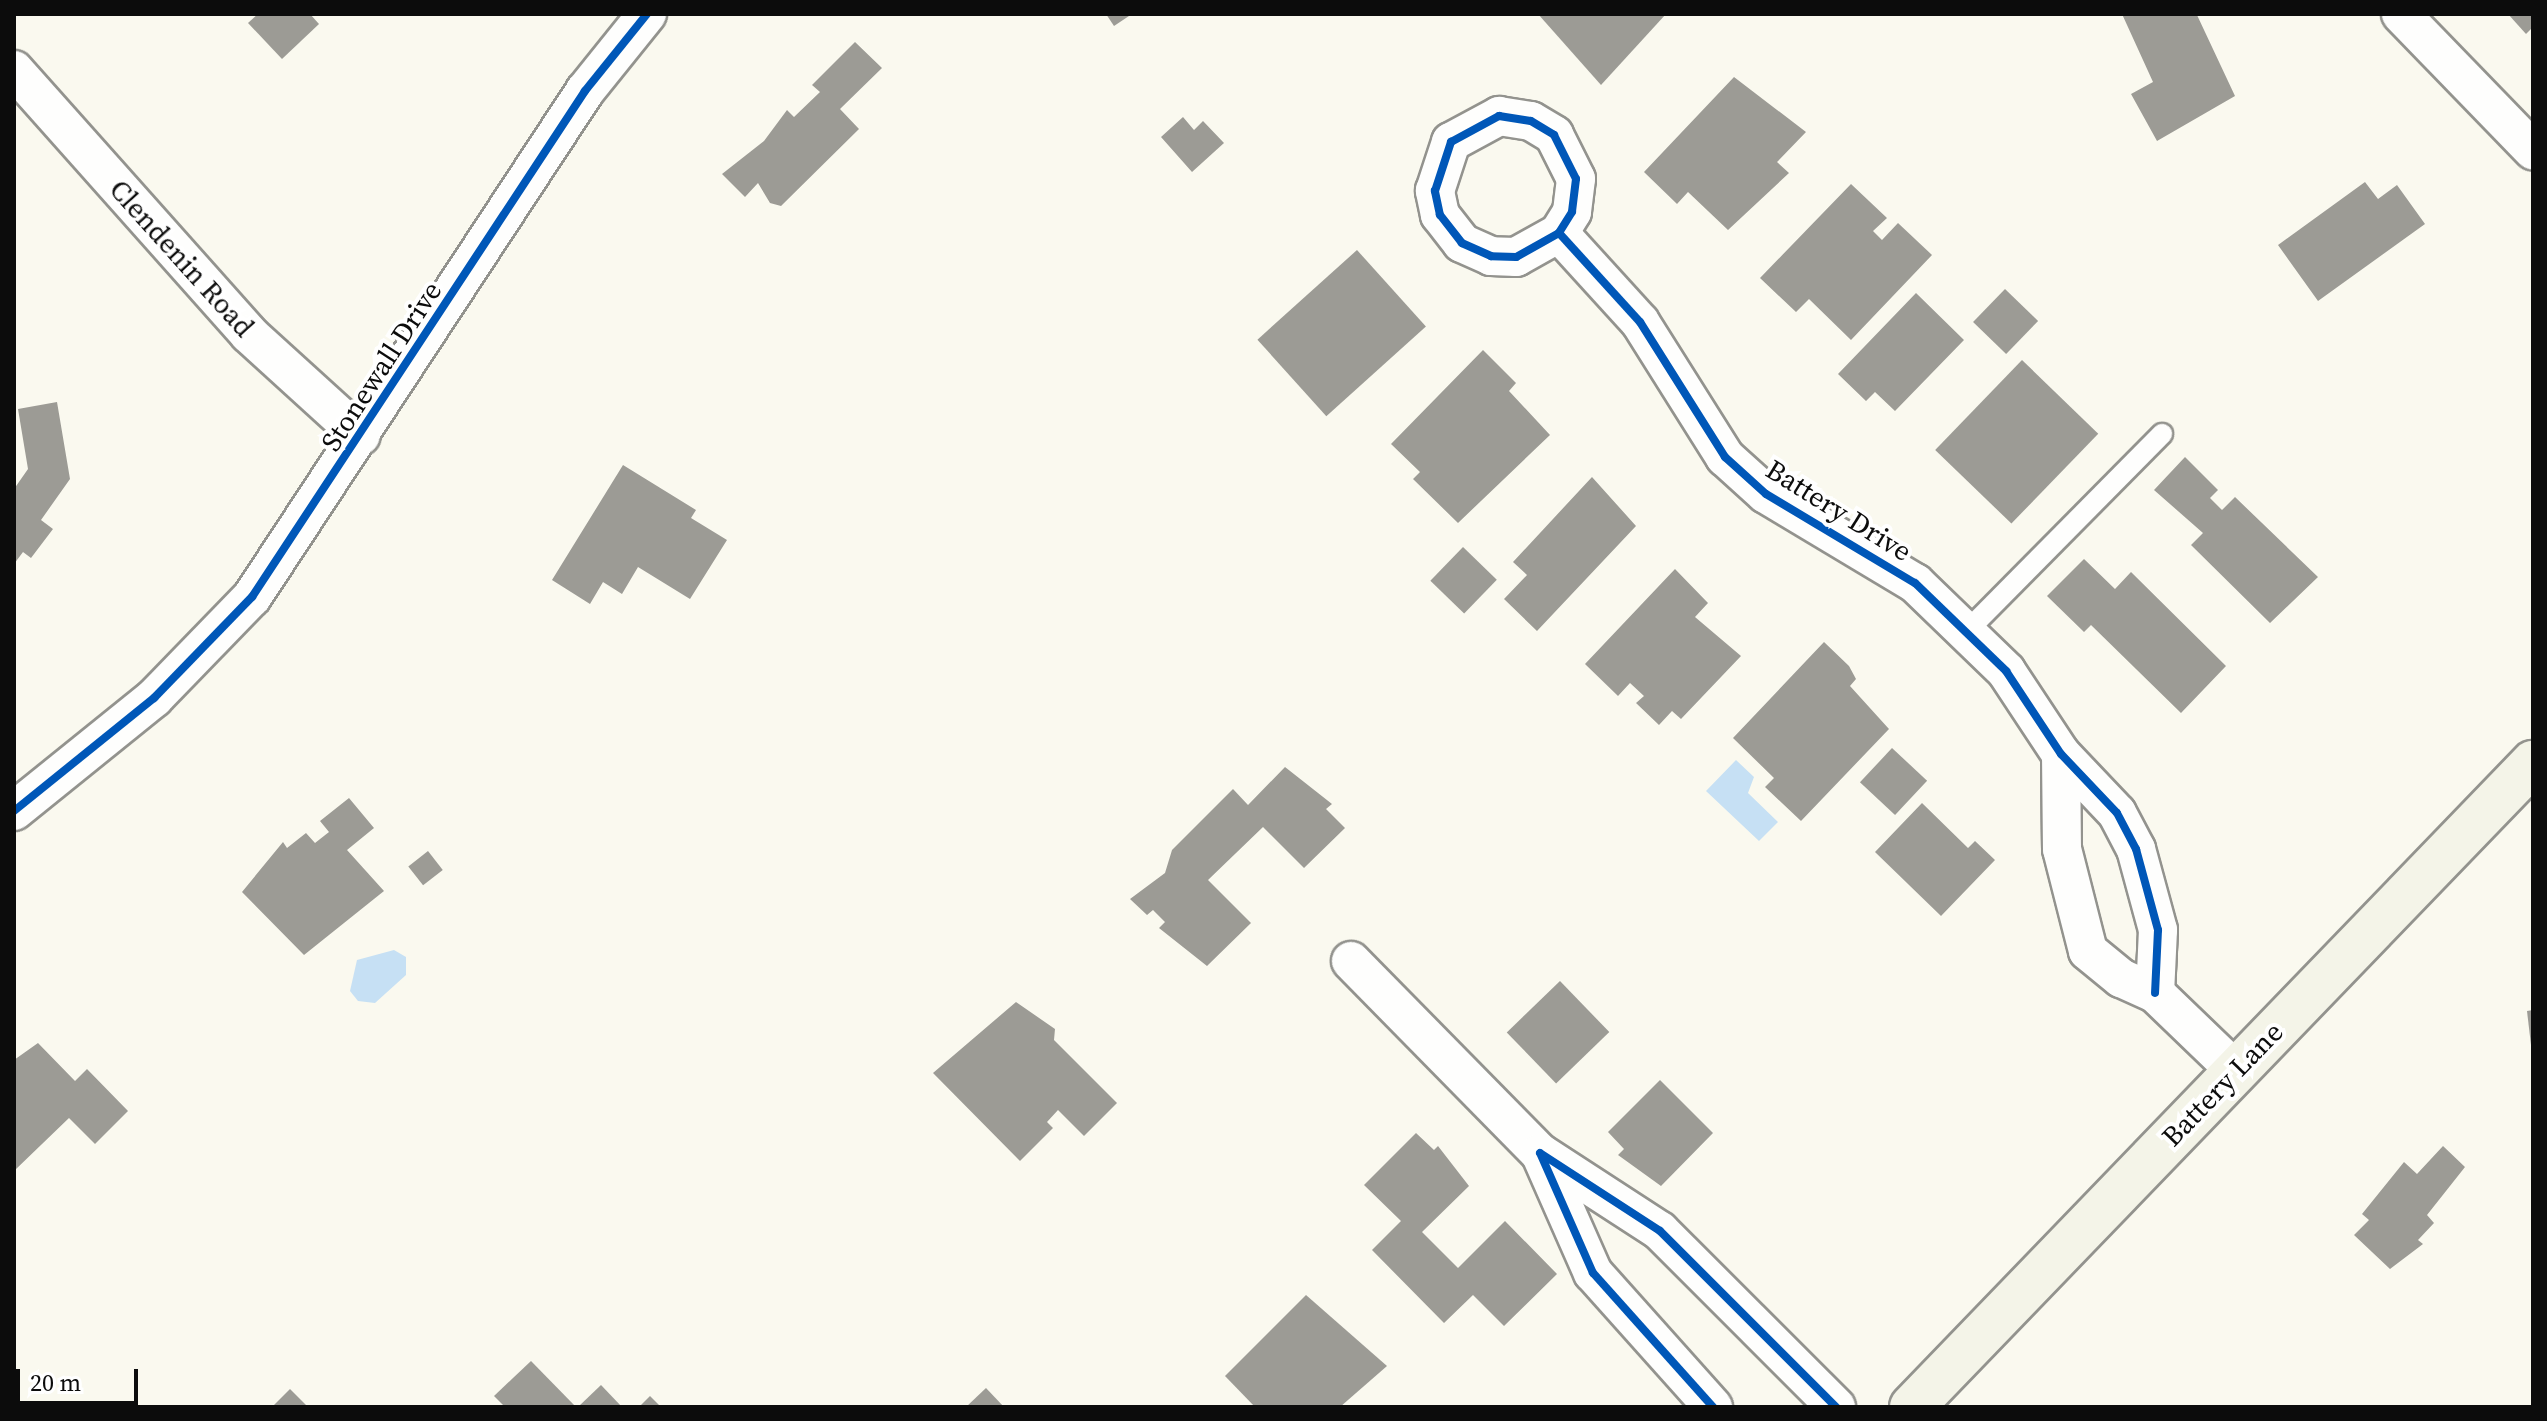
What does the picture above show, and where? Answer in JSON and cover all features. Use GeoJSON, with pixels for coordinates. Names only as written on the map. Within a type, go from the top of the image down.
{"type":"FeatureCollection","features":[{"type":"Feature","properties":{"kind":"main road","name":"Battery Lane"},"geometry":{"type":"LineString","coordinates":[[1912,1407],[2533,763]]}},
{"type":"Feature","properties":{"kind":"street","name":"Stonewall Drive"},"geometry":{"type":"LineString","coordinates":[[14,811],[218,636],[284,554],[585,91],[647,14]]}},
{"type":"Feature","properties":{"kind":"street"},"geometry":{"type":"LineString","coordinates":[[2401,14],[2533,150]]}},
{"type":"Feature","properties":{"kind":"street","name":"Clendenin Road"},"geometry":{"type":"LineString","coordinates":[[14,70],[249,334],[361,436]]}},
{"type":"Feature","properties":{"kind":"street","name":"Battery Drive"},"geometry":{"type":"LineString","coordinates":[[1559,233],[1640,322],[1737,470],[1915,583],[1968,630],[2029,700],[2061,754],[2117,813],[2136,849],[2158,930],[2155,993]]}},
{"type":"Feature","properties":{"kind":"street"},"geometry":{"type":"LineString","coordinates":[[2061,754],[2062,849],[2082,938],[2095,960],[2155,993],[2235,1070]]}},
{"type":"Feature","properties":{"kind":"street"},"geometry":{"type":"LineString","coordinates":[[1351,961],[1540,1153],[1660,1231],[1836,1407]]}},
{"type":"Feature","properties":{"kind":"street"},"geometry":{"type":"LineString","coordinates":[[1540,1153],[1593,1273],[1713,1407]]}},
{"type":"Feature","properties":{"kind":"lane"},"geometry":{"type":"LineString","coordinates":[[1968,630],[2162,434]]}},
{"type":"Feature","properties":{"kind":"water"},"geometry":{"type":"Polygon","coordinates":[[[1736,760],[1754,777],[1748,793],[1778,822],[1759,841],[1706,791],[1736,760]]]}},
{"type":"Feature","properties":{"kind":"water"},"geometry":{"type":"Polygon","coordinates":[[[394,950],[406,957],[406,975],[375,1003],[358,1001],[350,991],[357,960],[394,950]]]}},
{"type":"Feature","properties":{"kind":"building"},"geometry":{"type":"Polygon","coordinates":[[[258,14],[310,14],[319,24],[282,59],[248,23],[258,14]]]}},
{"type":"Feature","properties":{"kind":"building"},"geometry":{"type":"Polygon","coordinates":[[[1106,14],[1132,14],[1114,26],[1106,14]]]}},
{"type":"Feature","properties":{"kind":"building"},"geometry":{"type":"Polygon","coordinates":[[[1538,14],[1666,14],[1601,85],[1538,14]]]}},
{"type":"Feature","properties":{"kind":"building"},"geometry":{"type":"Polygon","coordinates":[[[2122,14],[2197,15],[2235,96],[2157,141],[2131,94],[2153,82],[2122,14]]]}},
{"type":"Feature","properties":{"kind":"building"},"geometry":{"type":"Polygon","coordinates":[[[2508,14],[2533,14],[2533,27],[2526,34],[2508,14]]]}},
{"type":"Feature","properties":{"kind":"building"},"geometry":{"type":"Polygon","coordinates":[[[855,42],[882,68],[840,109],[859,129],[781,206],[770,203],[758,183],[745,197],[722,174],[764,141],[787,110],[794,117],[820,92],[812,85],[855,42]]]}},
{"type":"Feature","properties":{"kind":"building"},"geometry":{"type":"Polygon","coordinates":[[[1734,77],[1806,132],[1777,162],[1789,173],[1728,230],[1688,192],[1677,204],[1644,172],[1734,77]]]}},
{"type":"Feature","properties":{"kind":"building"},"geometry":{"type":"Polygon","coordinates":[[[1183,117],[1194,130],[1203,121],[1224,143],[1192,172],[1161,137],[1183,117]]]}},
{"type":"Feature","properties":{"kind":"building"},"geometry":{"type":"Polygon","coordinates":[[[2365,182],[2378,199],[2397,185],[2425,224],[2318,301],[2278,245],[2365,182]]]}},
{"type":"Feature","properties":{"kind":"building"},"geometry":{"type":"Polygon","coordinates":[[[1851,184],[1887,218],[1873,231],[1882,240],[1898,223],[1932,255],[1851,340],[1809,299],[1796,312],[1760,278],[1851,184]]]}},
{"type":"Feature","properties":{"kind":"building"},"geometry":{"type":"Polygon","coordinates":[[[1357,250],[1426,327],[1326,416],[1257,340],[1357,250]]]}},
{"type":"Feature","properties":{"kind":"building"},"geometry":{"type":"Polygon","coordinates":[[[2005,289],[2038,321],[2006,354],[1973,322],[2005,289]]]}},
{"type":"Feature","properties":{"kind":"building"},"geometry":{"type":"Polygon","coordinates":[[[1916,293],[1964,340],[1895,411],[1875,392],[1866,401],[1838,374],[1916,293]]]}},
{"type":"Feature","properties":{"kind":"building"},"geometry":{"type":"Polygon","coordinates":[[[1483,350],[1516,383],[1509,391],[1550,435],[1458,523],[1413,479],[1420,472],[1391,444],[1483,350]]]}},
{"type":"Feature","properties":{"kind":"building"},"geometry":{"type":"Polygon","coordinates":[[[2022,360],[2098,434],[2011,524],[1935,450],[2022,360]]]}},
{"type":"Feature","properties":{"kind":"building"},"geometry":{"type":"Polygon","coordinates":[[[57,402],[70,479],[41,520],[53,529],[31,558],[23,552],[14,564],[14,489],[28,469],[18,409],[57,402]]]}},
{"type":"Feature","properties":{"kind":"building"},"geometry":{"type":"Polygon","coordinates":[[[2185,457],[2218,490],[2210,498],[2222,510],[2235,497],[2318,577],[2270,623],[2191,545],[2203,533],[2154,490],[2185,457]]]}},
{"type":"Feature","properties":{"kind":"building"},"geometry":{"type":"Polygon","coordinates":[[[623,465],[696,510],[691,518],[727,540],[690,599],[638,567],[622,594],[603,582],[590,604],[552,580],[623,465]]]}},
{"type":"Feature","properties":{"kind":"building"},"geometry":{"type":"Polygon","coordinates":[[[1592,477],[1636,526],[1537,631],[1504,599],[1527,575],[1513,562],[1592,477]]]}},
{"type":"Feature","properties":{"kind":"building"},"geometry":{"type":"Polygon","coordinates":[[[1463,547],[1497,580],[1464,613],[1430,581],[1463,547]]]}},
{"type":"Feature","properties":{"kind":"building"},"geometry":{"type":"Polygon","coordinates":[[[2084,559],[2115,589],[2131,572],[2226,666],[2181,713],[2091,625],[2084,632],[2047,596],[2084,559]]]}},
{"type":"Feature","properties":{"kind":"building"},"geometry":{"type":"Polygon","coordinates":[[[1675,569],[1708,603],[1695,617],[1741,656],[1681,719],[1672,711],[1659,725],[1636,703],[1644,696],[1630,683],[1618,696],[1585,664],[1675,569]]]}},
{"type":"Feature","properties":{"kind":"building"},"geometry":{"type":"Polygon","coordinates":[[[1824,642],[1849,666],[1856,679],[1850,686],[1889,729],[1801,821],[1765,787],[1774,778],[1733,738],[1824,642]]]}},
{"type":"Feature","properties":{"kind":"building"},"geometry":{"type":"Polygon","coordinates":[[[1892,748],[1927,781],[1895,815],[1860,782],[1892,748]]]}},
{"type":"Feature","properties":{"kind":"building"},"geometry":{"type":"Polygon","coordinates":[[[1285,767],[1332,804],[1326,809],[1345,828],[1304,868],[1263,827],[1208,880],[1251,923],[1207,966],[1159,928],[1165,922],[1153,910],[1147,915],[1130,899],[1165,873],[1172,850],[1233,789],[1248,805],[1285,767]]]}},
{"type":"Feature","properties":{"kind":"building"},"geometry":{"type":"Polygon","coordinates":[[[349,798],[374,828],[347,850],[384,891],[304,955],[242,892],[283,842],[287,848],[306,833],[315,843],[329,832],[320,821],[349,798]]]}},
{"type":"Feature","properties":{"kind":"building"},"geometry":{"type":"Polygon","coordinates":[[[1922,803],[1968,848],[1975,841],[1995,860],[1941,916],[1875,852],[1922,803]]]}},
{"type":"Feature","properties":{"kind":"building"},"geometry":{"type":"Polygon","coordinates":[[[428,851],[443,870],[423,885],[408,866],[428,851]]]}},
{"type":"Feature","properties":{"kind":"building"},"geometry":{"type":"Polygon","coordinates":[[[1560,981],[1609,1032],[1556,1083],[1507,1032],[1560,981]]]}},
{"type":"Feature","properties":{"kind":"building"},"geometry":{"type":"Polygon","coordinates":[[[1016,1002],[1055,1029],[1054,1040],[1117,1103],[1084,1136],[1058,1110],[1047,1122],[1053,1128],[1020,1161],[933,1073],[1016,1002]]]}},
{"type":"Feature","properties":{"kind":"building"},"geometry":{"type":"Polygon","coordinates":[[[2533,1010],[2533,1045],[2531,1045],[2527,1011],[2533,1010]]]}},
{"type":"Feature","properties":{"kind":"building"},"geometry":{"type":"Polygon","coordinates":[[[38,1043],[75,1081],[87,1069],[128,1111],[95,1144],[69,1118],[14,1171],[14,1060],[38,1043]]]}},
{"type":"Feature","properties":{"kind":"building"},"geometry":{"type":"Polygon","coordinates":[[[1660,1080],[1713,1133],[1661,1186],[1618,1155],[1624,1149],[1608,1132],[1660,1080]]]}},
{"type":"Feature","properties":{"kind":"building"},"geometry":{"type":"Polygon","coordinates":[[[1416,1133],[1434,1150],[1438,1146],[1469,1186],[1422,1232],[1458,1268],[1505,1221],[1557,1274],[1504,1326],[1473,1295],[1444,1323],[1372,1250],[1401,1221],[1364,1185],[1416,1133]]]}},
{"type":"Feature","properties":{"kind":"building"},"geometry":{"type":"Polygon","coordinates":[[[2443,1146],[2465,1167],[2427,1215],[2434,1223],[2418,1240],[2423,1244],[2390,1269],[2354,1235],[2369,1220],[2362,1214],[2404,1162],[2417,1174],[2443,1146]]]}},
{"type":"Feature","properties":{"kind":"building"},"geometry":{"type":"Polygon","coordinates":[[[1306,1295],[1387,1366],[1340,1407],[1255,1407],[1225,1376],[1306,1295]]]}},
{"type":"Feature","properties":{"kind":"building"},"geometry":{"type":"Polygon","coordinates":[[[531,1361],[576,1407],[505,1407],[494,1396],[531,1361]]]}},
{"type":"Feature","properties":{"kind":"building"},"geometry":{"type":"Polygon","coordinates":[[[601,1385],[622,1407],[578,1407],[601,1385]]]}},
{"type":"Feature","properties":{"kind":"building"},"geometry":{"type":"Polygon","coordinates":[[[986,1388],[1004,1407],[966,1407],[986,1388]]]}},
{"type":"Feature","properties":{"kind":"building"},"geometry":{"type":"Polygon","coordinates":[[[290,1389],[308,1407],[272,1407],[290,1389]]]}},
{"type":"Feature","properties":{"kind":"building"},"geometry":{"type":"Polygon","coordinates":[[[650,1396],[661,1407],[639,1407],[650,1396]]]}},
{"type":"Feature","properties":{"kind":"cycle path"},"geometry":{"type":"LineString","coordinates":[[14,811],[154,698],[252,597],[585,91],[647,14]]}},
{"type":"Feature","properties":{"kind":"cycle path"},"geometry":{"type":"LineString","coordinates":[[1559,233],[1516,257],[1491,256],[1462,243],[1440,215],[1435,191],[1451,142],[1499,116],[1531,121],[1554,135],[1576,179],[1572,212],[1559,233],[1640,322],[1725,457],[1766,494],[1915,583],[2006,671],[2061,754],[2117,813],[2136,849],[2158,930],[2155,993]]}},
{"type":"Feature","properties":{"kind":"cycle path"},"geometry":{"type":"LineString","coordinates":[[1713,1407],[1593,1273],[1540,1153],[1660,1231],[1836,1407]]}}]}
